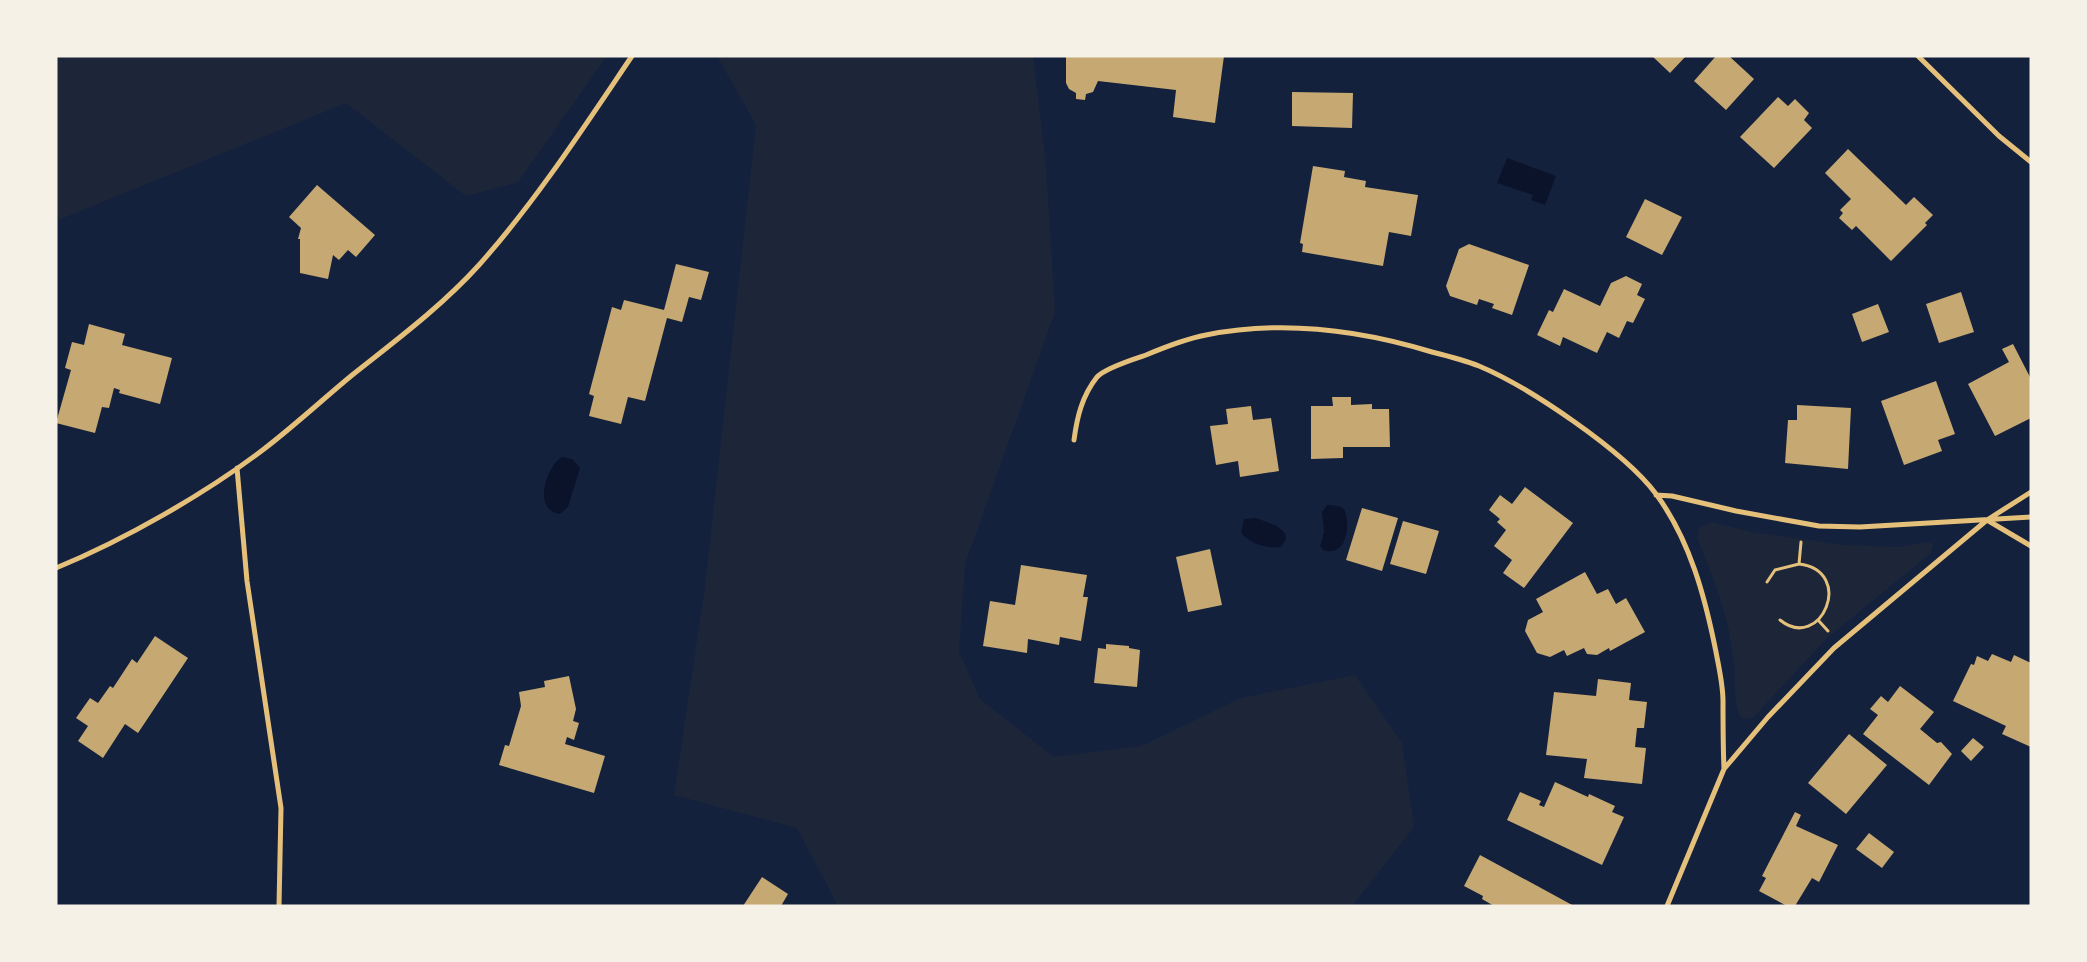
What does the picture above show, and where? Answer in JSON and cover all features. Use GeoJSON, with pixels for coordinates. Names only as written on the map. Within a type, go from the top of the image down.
{"type":"FeatureCollection","features":[{"type":"Feature","properties":{"kind":"street"},"geometry":{"type":"LineString","coordinates":[[56,568],[182,503],[237,468],[265,449],[415,325],[478,267],[542,185],[632,56]]}},
{"type":"Feature","properties":{"kind":"street"},"geometry":{"type":"LineString","coordinates":[[1918,56],[1998,136],[2031,162]]}},
{"type":"Feature","properties":{"kind":"street"},"geometry":{"type":"LineString","coordinates":[[1074,440],[1078,409],[1098,376],[1123,364],[1205,335],[1280,328],[1320,328],[1392,340],[1486,370],[1535,396],[1596,439],[1642,477],[1656,495],[1683,543],[1697,575],[1708,612],[1723,699],[1724,769]]}},
{"type":"Feature","properties":{"kind":"street"},"geometry":{"type":"LineString","coordinates":[[237,468],[247,581],[281,808],[279,906]]}},
{"type":"Feature","properties":{"kind":"street"},"geometry":{"type":"LineString","coordinates":[[1667,906],[1724,769],[1768,717],[1834,648],[1987,520],[2031,492]]}},
{"type":"Feature","properties":{"kind":"street"},"geometry":{"type":"LineString","coordinates":[[1656,495],[1672,496],[1802,524],[1860,527],[2031,517]]}},
{"type":"Feature","properties":{"kind":"street"},"geometry":{"type":"LineString","coordinates":[[1987,520],[2031,546]]}},
{"type":"Feature","properties":{"kind":"path"},"geometry":{"type":"LineString","coordinates":[[1799,564],[1802,524]]}},
{"type":"Feature","properties":{"kind":"path"},"geometry":{"type":"LineString","coordinates":[[1767,582],[1775,570],[1799,564],[1808,565],[1819,572],[1826,582],[1830,595],[1827,609],[1821,617],[1812,624],[1800,627],[1786,625],[1780,620]]}},
{"type":"Feature","properties":{"kind":"shaded area"},"geometry":{"type":"Polygon","coordinates":[[[56,56],[607,56],[518,182],[466,196],[346,103],[56,221],[56,56]]]}},
{"type":"Feature","properties":{"kind":"shaded area"},"geometry":{"type":"Polygon","coordinates":[[[717,56],[1033,56],[1046,165],[1055,312],[965,564],[959,652],[980,699],[1054,757],[1141,746],[1241,698],[1355,675],[1402,743],[1414,827],[1352,906],[838,906],[797,828],[674,795],[705,587],[756,125],[717,56]]]}},
{"type":"Feature","properties":{"kind":"shaded area"},"geometry":{"type":"Polygon","coordinates":[[[1507,158],[1556,176],[1545,205],[1531,200],[1533,195],[1497,183],[1507,158]]]}},
{"type":"Feature","properties":{"kind":"shaded area"},"geometry":{"type":"Polygon","coordinates":[[[562,457],[572,459],[580,468],[568,507],[560,514],[551,511],[546,505],[544,488],[551,469],[562,457]]]}},
{"type":"Feature","properties":{"kind":"shaded area"},"geometry":{"type":"Polygon","coordinates":[[[1327,505],[1343,508],[1347,519],[1346,535],[1343,543],[1339,548],[1332,551],[1323,550],[1320,546],[1324,532],[1322,512],[1327,505]]]}},
{"type":"Feature","properties":{"kind":"shaded area"},"geometry":{"type":"Polygon","coordinates":[[[1256,518],[1277,526],[1285,533],[1286,539],[1281,547],[1259,545],[1241,533],[1244,519],[1256,518]]]}},
{"type":"Feature","properties":{"kind":"shaded area"},"geometry":{"type":"Polygon","coordinates":[[[1711,522],[1751,532],[1843,545],[1901,547],[1927,542],[1933,544],[1931,553],[1826,639],[1754,717],[1743,719],[1737,708],[1732,647],[1725,615],[1697,538],[1699,528],[1711,522]]]}},
{"type":"Feature","properties":{"kind":"building"},"geometry":{"type":"Polygon","coordinates":[[[1066,56],[1224,56],[1215,123],[1173,117],[1176,90],[1098,81],[1093,92],[1086,94],[1085,100],[1076,99],[1076,93],[1069,89],[1066,83],[1066,56]]]}},
{"type":"Feature","properties":{"kind":"building"},"geometry":{"type":"Polygon","coordinates":[[[1652,56],[1686,56],[1670,73],[1652,56]]]}},
{"type":"Feature","properties":{"kind":"building"},"geometry":{"type":"Polygon","coordinates":[[[1716,56],[1729,56],[1754,79],[1726,110],[1694,81],[1716,56]]]}},
{"type":"Feature","properties":{"kind":"building"},"geometry":{"type":"Polygon","coordinates":[[[1292,92],[1353,93],[1352,128],[1292,126],[1292,92]]]}},
{"type":"Feature","properties":{"kind":"building"},"geometry":{"type":"Polygon","coordinates":[[[1778,97],[1788,106],[1795,99],[1809,113],[1804,120],[1812,128],[1774,168],[1740,137],[1778,97]]]}},
{"type":"Feature","properties":{"kind":"building"},"geometry":{"type":"Polygon","coordinates":[[[1848,149],[1906,205],[1914,197],[1933,215],[1925,223],[1927,225],[1891,261],[1856,226],[1852,230],[1839,218],[1843,213],[1840,210],[1851,199],[1825,173],[1848,149]]]}},
{"type":"Feature","properties":{"kind":"building"},"geometry":{"type":"Polygon","coordinates":[[[1313,166],[1345,171],[1344,177],[1366,181],[1365,187],[1418,195],[1411,236],[1389,232],[1383,266],[1302,252],[1303,244],[1300,243],[1313,166]]]}},
{"type":"Feature","properties":{"kind":"building"},"geometry":{"type":"Polygon","coordinates":[[[317,185],[375,235],[356,257],[348,250],[339,260],[333,255],[328,279],[300,273],[300,239],[298,239],[301,228],[289,217],[317,185]]]}},
{"type":"Feature","properties":{"kind":"building"},"geometry":{"type":"Polygon","coordinates":[[[1645,199],[1682,217],[1662,255],[1626,237],[1645,199]]]}},
{"type":"Feature","properties":{"kind":"building"},"geometry":{"type":"Polygon","coordinates":[[[1469,244],[1529,265],[1512,315],[1492,308],[1494,304],[1479,299],[1477,305],[1450,296],[1446,286],[1459,249],[1469,244]]]}},
{"type":"Feature","properties":{"kind":"building"},"geometry":{"type":"Polygon","coordinates":[[[676,264],[709,272],[701,300],[689,297],[682,322],[667,318],[645,401],[628,397],[621,424],[589,416],[594,396],[589,394],[612,307],[621,310],[624,300],[664,310],[676,264]]]}},
{"type":"Feature","properties":{"kind":"building"},"geometry":{"type":"Polygon","coordinates":[[[1626,276],[1642,284],[1637,295],[1645,299],[1633,323],[1627,321],[1619,338],[1607,332],[1597,353],[1563,337],[1560,346],[1537,335],[1549,310],[1553,312],[1564,289],[1600,306],[1611,283],[1626,276]]]}},
{"type":"Feature","properties":{"kind":"building"},"geometry":{"type":"Polygon","coordinates":[[[1961,292],[1974,332],[1939,343],[1926,304],[1961,292]]]}},
{"type":"Feature","properties":{"kind":"building"},"geometry":{"type":"Polygon","coordinates":[[[1878,304],[1889,332],[1862,342],[1852,314],[1878,304]]]}},
{"type":"Feature","properties":{"kind":"building"},"geometry":{"type":"Polygon","coordinates":[[[89,324],[125,334],[122,345],[172,358],[160,404],[119,393],[120,390],[114,388],[109,408],[102,407],[95,433],[56,423],[71,370],[65,368],[72,342],[84,345],[89,324]]]}},
{"type":"Feature","properties":{"kind":"building"},"geometry":{"type":"Polygon","coordinates":[[[2013,344],[2031,379],[2031,418],[1995,436],[1968,384],[2009,362],[2002,349],[2013,344]]]}},
{"type":"Feature","properties":{"kind":"building"},"geometry":{"type":"Polygon","coordinates":[[[1936,381],[1955,434],[1938,440],[1942,451],[1904,465],[1881,401],[1936,381]]]}},
{"type":"Feature","properties":{"kind":"building"},"geometry":{"type":"Polygon","coordinates":[[[1332,397],[1351,397],[1351,405],[1372,404],[1372,409],[1389,409],[1390,447],[1343,447],[1343,458],[1311,459],[1311,406],[1333,406],[1332,397]]]}},
{"type":"Feature","properties":{"kind":"building"},"geometry":{"type":"Polygon","coordinates":[[[1797,405],[1851,408],[1848,469],[1785,463],[1788,420],[1797,420],[1797,405]]]}},
{"type":"Feature","properties":{"kind":"building"},"geometry":{"type":"Polygon","coordinates":[[[1251,406],[1253,420],[1271,418],[1279,471],[1240,477],[1238,461],[1216,465],[1210,426],[1228,424],[1226,409],[1251,406]]]}},
{"type":"Feature","properties":{"kind":"building"},"geometry":{"type":"Polygon","coordinates":[[[1525,487],[1573,523],[1524,588],[1503,573],[1512,560],[1494,546],[1506,530],[1497,522],[1500,519],[1489,510],[1500,495],[1512,504],[1525,487]]]}},
{"type":"Feature","properties":{"kind":"building"},"geometry":{"type":"Polygon","coordinates":[[[1362,508],[1398,518],[1382,571],[1346,560],[1362,508]]]}},
{"type":"Feature","properties":{"kind":"building"},"geometry":{"type":"Polygon","coordinates":[[[1403,521],[1439,531],[1426,574],[1390,564],[1403,521]]]}},
{"type":"Feature","properties":{"kind":"building"},"geometry":{"type":"Polygon","coordinates":[[[1210,549],[1222,605],[1188,612],[1176,557],[1210,549]]]}},
{"type":"Feature","properties":{"kind":"building"},"geometry":{"type":"Polygon","coordinates":[[[1021,565],[1087,575],[1083,597],[1088,597],[1081,641],[1060,637],[1059,645],[1028,639],[1027,653],[983,646],[990,601],[1015,605],[1021,565]]]}},
{"type":"Feature","properties":{"kind":"building"},"geometry":{"type":"Polygon","coordinates":[[[1585,572],[1597,594],[1608,589],[1616,604],[1626,598],[1645,632],[1610,651],[1609,648],[1597,655],[1587,654],[1584,648],[1567,656],[1564,650],[1550,657],[1537,653],[1525,631],[1528,620],[1543,612],[1536,599],[1585,572]]]}},
{"type":"Feature","properties":{"kind":"building"},"geometry":{"type":"Polygon","coordinates":[[[155,636],[188,658],[138,733],[125,724],[103,758],[78,741],[88,726],[76,718],[90,698],[98,703],[110,686],[113,688],[132,659],[137,663],[155,636]]]}},
{"type":"Feature","properties":{"kind":"building"},"geometry":{"type":"Polygon","coordinates":[[[1106,644],[1129,646],[1129,648],[1140,650],[1137,687],[1094,683],[1098,648],[1106,649],[1106,644]]]}},
{"type":"Feature","properties":{"kind":"building"},"geometry":{"type":"Polygon","coordinates":[[[1992,654],[2011,662],[2014,655],[2031,663],[2031,747],[2002,734],[2006,726],[1953,701],[1971,664],[1974,665],[1977,656],[1988,661],[1992,654]]]}},
{"type":"Feature","properties":{"kind":"building"},"geometry":{"type":"Polygon","coordinates":[[[569,676],[576,709],[573,721],[579,723],[574,740],[567,737],[565,744],[605,756],[594,793],[499,765],[505,745],[509,746],[521,706],[519,692],[545,687],[544,681],[569,676]]]}},
{"type":"Feature","properties":{"kind":"building"},"geometry":{"type":"Polygon","coordinates":[[[1598,679],[1631,683],[1629,700],[1647,702],[1644,728],[1637,728],[1635,747],[1646,748],[1642,784],[1584,778],[1587,759],[1546,755],[1554,692],[1596,696],[1598,679]]]}},
{"type":"Feature","properties":{"kind":"building"},"geometry":{"type":"Polygon","coordinates":[[[1900,686],[1934,712],[1920,729],[1937,743],[1941,742],[1952,754],[1929,785],[1863,734],[1878,715],[1870,709],[1881,696],[1888,702],[1900,686]]]}},
{"type":"Feature","properties":{"kind":"building"},"geometry":{"type":"Polygon","coordinates":[[[1849,734],[1887,765],[1846,814],[1808,783],[1849,734]]]}},
{"type":"Feature","properties":{"kind":"building"},"geometry":{"type":"Polygon","coordinates":[[[1973,738],[1984,747],[1971,761],[1961,751],[1973,738]]]}},
{"type":"Feature","properties":{"kind":"building"},"geometry":{"type":"Polygon","coordinates":[[[1555,782],[1588,797],[1589,794],[1615,806],[1612,812],[1624,817],[1602,865],[1507,820],[1520,792],[1541,801],[1539,805],[1544,807],[1555,782]]]}},
{"type":"Feature","properties":{"kind":"building"},"geometry":{"type":"Polygon","coordinates":[[[1795,812],[1801,815],[1796,826],[1838,845],[1819,882],[1812,878],[1795,906],[1787,906],[1759,891],[1766,878],[1762,876],[1795,812]]]}},
{"type":"Feature","properties":{"kind":"building"},"geometry":{"type":"Polygon","coordinates":[[[1869,833],[1894,852],[1882,868],[1856,849],[1869,833]]]}},
{"type":"Feature","properties":{"kind":"building"},"geometry":{"type":"Polygon","coordinates":[[[1480,855],[1574,906],[1494,906],[1482,899],[1483,896],[1464,886],[1480,855]]]}},
{"type":"Feature","properties":{"kind":"building"},"geometry":{"type":"Polygon","coordinates":[[[762,877],[788,894],[781,906],[743,906],[762,877]]]}}]}
